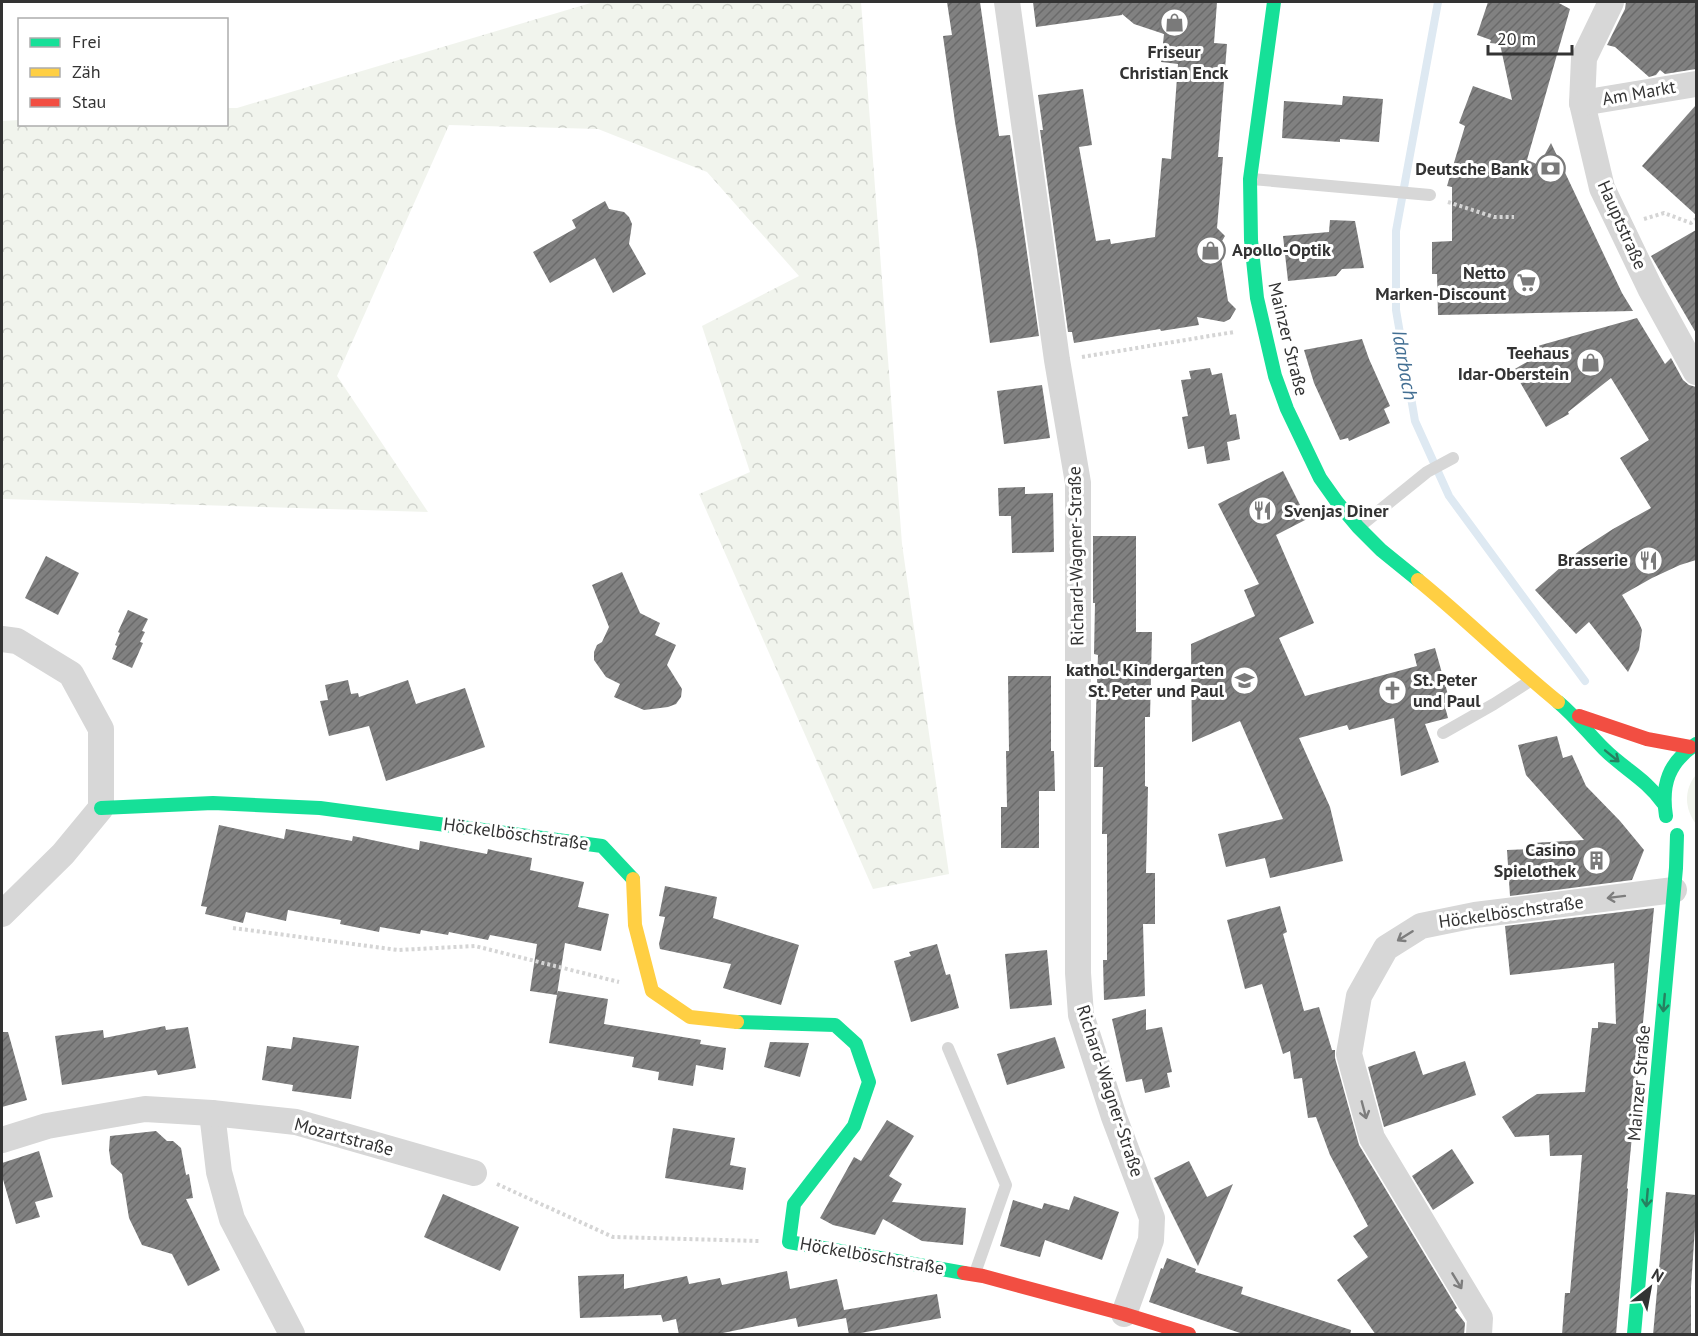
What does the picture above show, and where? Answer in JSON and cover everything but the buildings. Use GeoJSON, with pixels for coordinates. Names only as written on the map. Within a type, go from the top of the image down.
{"type":"FeatureCollection","features":[{"type":"Feature","properties":{"kind":"main road","name":"Mainzer Straße"},"geometry":{"type":"LineString","coordinates":[[1274,2],[1250,179],[1251,240],[1257,298],[1275,376],[1305,449],[1320,478],[1358,527],[1381,550],[1458,613],[1531,680],[1572,713],[1605,750],[1647,784],[1664,803]]}},
{"type":"Feature","properties":{"kind":"main road","name":"Mainzer Straße"},"geometry":{"type":"LineString","coordinates":[[1572,713],[1642,739],[1672,746],[1693,745]]}},
{"type":"Feature","properties":{"kind":"main road"},"geometry":{"type":"LineString","coordinates":[[1693,745],[1679,757],[1668,775],[1664,788],[1666,817],[1677,835],[1693,850]]}},
{"type":"Feature","properties":{"kind":"main road","name":"Höckelböschstraße"},"geometry":{"type":"LineString","coordinates":[[101,808],[213,802],[320,808],[602,846],[634,880],[635,925],[652,991],[690,1017],[743,1023],[835,1025],[856,1044],[869,1082],[854,1126],[794,1204],[789,1242],[974,1274],[1124,1314],[1189,1335]]}},
{"type":"Feature","properties":{"kind":"main road","name":"Mainzer Straße"},"geometry":{"type":"LineString","coordinates":[[1634,1335],[1677,835]]}},
{"type":"Feature","properties":{"kind":"main road"},"geometry":{"type":"LineString","coordinates":[[1669,945],[1683,933]]}},
{"type":"Feature","properties":{"kind":"street","name":"Richard-Wagner-Straße"},"geometry":{"type":"LineString","coordinates":[[1007,2],[1057,360],[1078,483],[1078,974],[1082,1015],[1114,1117],[1152,1218],[1151,1240],[1124,1314]]}},
{"type":"Feature","properties":{"kind":"street","name":"Hauptstraße"},"geometry":{"type":"LineString","coordinates":[[1611,2],[1584,58],[1582,103],[1602,188],[1651,290],[1696,372]]}},
{"type":"Feature","properties":{"kind":"street","name":"Am Markt"},"geometry":{"type":"LineString","coordinates":[[1582,103],[1696,84]]}},
{"type":"Feature","properties":{"kind":"street"},"geometry":{"type":"LineString","coordinates":[[2,639],[17,641],[70,674],[101,729],[101,808],[63,854],[2,914]]}},
{"type":"Feature","properties":{"kind":"street","name":"Höckelböschstraße"},"geometry":{"type":"LineString","coordinates":[[1479,1335],[1480,1318],[1372,1138],[1349,1054],[1359,996],[1386,948],[1422,926],[1475,915],[1674,890]]}},
{"type":"Feature","properties":{"kind":"street","name":"Mozartstraße"},"geometry":{"type":"LineString","coordinates":[[2,1140],[46,1126],[145,1109],[212,1113],[296,1122],[474,1173]]}},
{"type":"Feature","properties":{"kind":"street"},"geometry":{"type":"LineString","coordinates":[[212,1113],[219,1172],[232,1220],[292,1335]]}},
{"type":"Feature","properties":{"kind":"lane"},"geometry":{"type":"LineString","coordinates":[[1250,179],[1430,195]]}},
{"type":"Feature","properties":{"kind":"lane"},"geometry":{"type":"LineString","coordinates":[[1358,527],[1427,472],[1453,458]]}},
{"type":"Feature","properties":{"kind":"lane"},"geometry":{"type":"LineString","coordinates":[[1443,733],[1531,680]]}},
{"type":"Feature","properties":{"kind":"lane"},"geometry":{"type":"LineString","coordinates":[[948,1048],[1005,1185],[974,1274]]}},
{"type":"Feature","properties":{"kind":"path"},"geometry":{"type":"LineString","coordinates":[[1430,195],[1494,217],[1514,217]]}},
{"type":"Feature","properties":{"kind":"path"},"geometry":{"type":"LineString","coordinates":[[1621,226],[1664,213],[1691,222],[1696,219]]}},
{"type":"Feature","properties":{"kind":"path"},"geometry":{"type":"LineString","coordinates":[[1057,360],[1263,328]]}},
{"type":"Feature","properties":{"kind":"path"},"geometry":{"type":"LineString","coordinates":[[233,928],[398,950],[475,946],[652,991]]}},
{"type":"Feature","properties":{"kind":"path"},"geometry":{"type":"LineString","coordinates":[[474,1173],[613,1237],[789,1242]]}},
{"type":"Feature","properties":{"kind":"green space"},"geometry":{"type":"Polygon","coordinates":[[[594,2],[861,2],[902,544],[949,874],[873,889],[699,494],[750,472],[702,326],[799,276],[707,172],[598,129],[449,125],[337,376],[428,512],[2,499],[2,121],[18,120],[18,126],[228,126],[228,108],[237,108],[594,2]]]}},
{"type":"Feature","properties":{"kind":"green space"},"geometry":{"type":"Polygon","coordinates":[[[1696,775],[1696,824],[1690,813],[1687,793],[1696,775]]]}},
{"type":"Feature","properties":{"kind":"waterway","name":"Idarbach"},"geometry":{"type":"LineString","coordinates":[[1438,2],[1396,231],[1396,310],[1415,421],[1449,496],[1585,681]]}},
{"type":"Feature","properties":{"kind":"traffic: fast"},"geometry":{"type":"LineString","coordinates":[[1274,2],[1250,179],[1251,240],[1257,298],[1275,376],[1287,409],[1320,478],[1358,527],[1381,550],[1418,580]]}},
{"type":"Feature","properties":{"kind":"traffic: fast"},"geometry":{"type":"LineString","coordinates":[[1558,702],[1604,749],[1649,787],[1663,803]]}},
{"type":"Feature","properties":{"kind":"traffic: fast"},"geometry":{"type":"LineString","coordinates":[[1666,816],[1665,794],[1669,775],[1679,758],[1696,744]]}},
{"type":"Feature","properties":{"kind":"traffic: fast"},"geometry":{"type":"LineString","coordinates":[[101,808],[213,803],[320,808],[602,846],[633,879]]}},
{"type":"Feature","properties":{"kind":"traffic: fast"},"geometry":{"type":"LineString","coordinates":[[1634,1334],[1676,868],[1677,835]]}},
{"type":"Feature","properties":{"kind":"traffic: fast"},"geometry":{"type":"LineString","coordinates":[[737,1022],[835,1025],[856,1044],[869,1082],[854,1126],[794,1204],[789,1242],[964,1273]]}},
{"type":"Feature","properties":{"kind":"traffic: slow"},"geometry":{"type":"LineString","coordinates":[[1418,580],[1558,702]]}},
{"type":"Feature","properties":{"kind":"traffic: slow"},"geometry":{"type":"LineString","coordinates":[[633,879],[635,925],[652,991],[690,1017],[737,1022]]}},
{"type":"Feature","properties":{"kind":"traffic: jam"},"geometry":{"type":"LineString","coordinates":[[1579,716],[1647,739],[1690,747]]}},
{"type":"Feature","properties":{"kind":"traffic: jam"},"geometry":{"type":"LineString","coordinates":[[964,1273],[983,1276],[1124,1314],[1189,1334]]}},
{"type":"Feature","properties":{"kind":"place","name":"Friseur Christian Enck"},"geometry":{"type":"Point","coordinates":[1174,23]}},
{"type":"Feature","properties":{"kind":"place","name":"Deutsche Bank"},"geometry":{"type":"Point","coordinates":[1550,169]}},
{"type":"Feature","properties":{"kind":"place","name":"Apollo-Optik"},"geometry":{"type":"Point","coordinates":[1211,250]}},
{"type":"Feature","properties":{"kind":"place","name":"Netto Marken-Discount"},"geometry":{"type":"Point","coordinates":[1527,283]}},
{"type":"Feature","properties":{"kind":"place","name":"Teehaus Idar-Oberstein"},"geometry":{"type":"Point","coordinates":[1590,363]}},
{"type":"Feature","properties":{"kind":"place","name":"Svenjas Diner"},"geometry":{"type":"Point","coordinates":[1263,511]}},
{"type":"Feature","properties":{"kind":"place","name":"Brasserie"},"geometry":{"type":"Point","coordinates":[1649,560]}},
{"type":"Feature","properties":{"kind":"place","name":"kathol. Kindergarten St. Peter und Paul"},"geometry":{"type":"Point","coordinates":[1245,680]}},
{"type":"Feature","properties":{"kind":"place","name":"St. Peter und Paul"},"geometry":{"type":"Point","coordinates":[1392,690]}},
{"type":"Feature","properties":{"kind":"place","name":"Casino Spielothek"},"geometry":{"type":"Point","coordinates":[1597,860]}}]}
